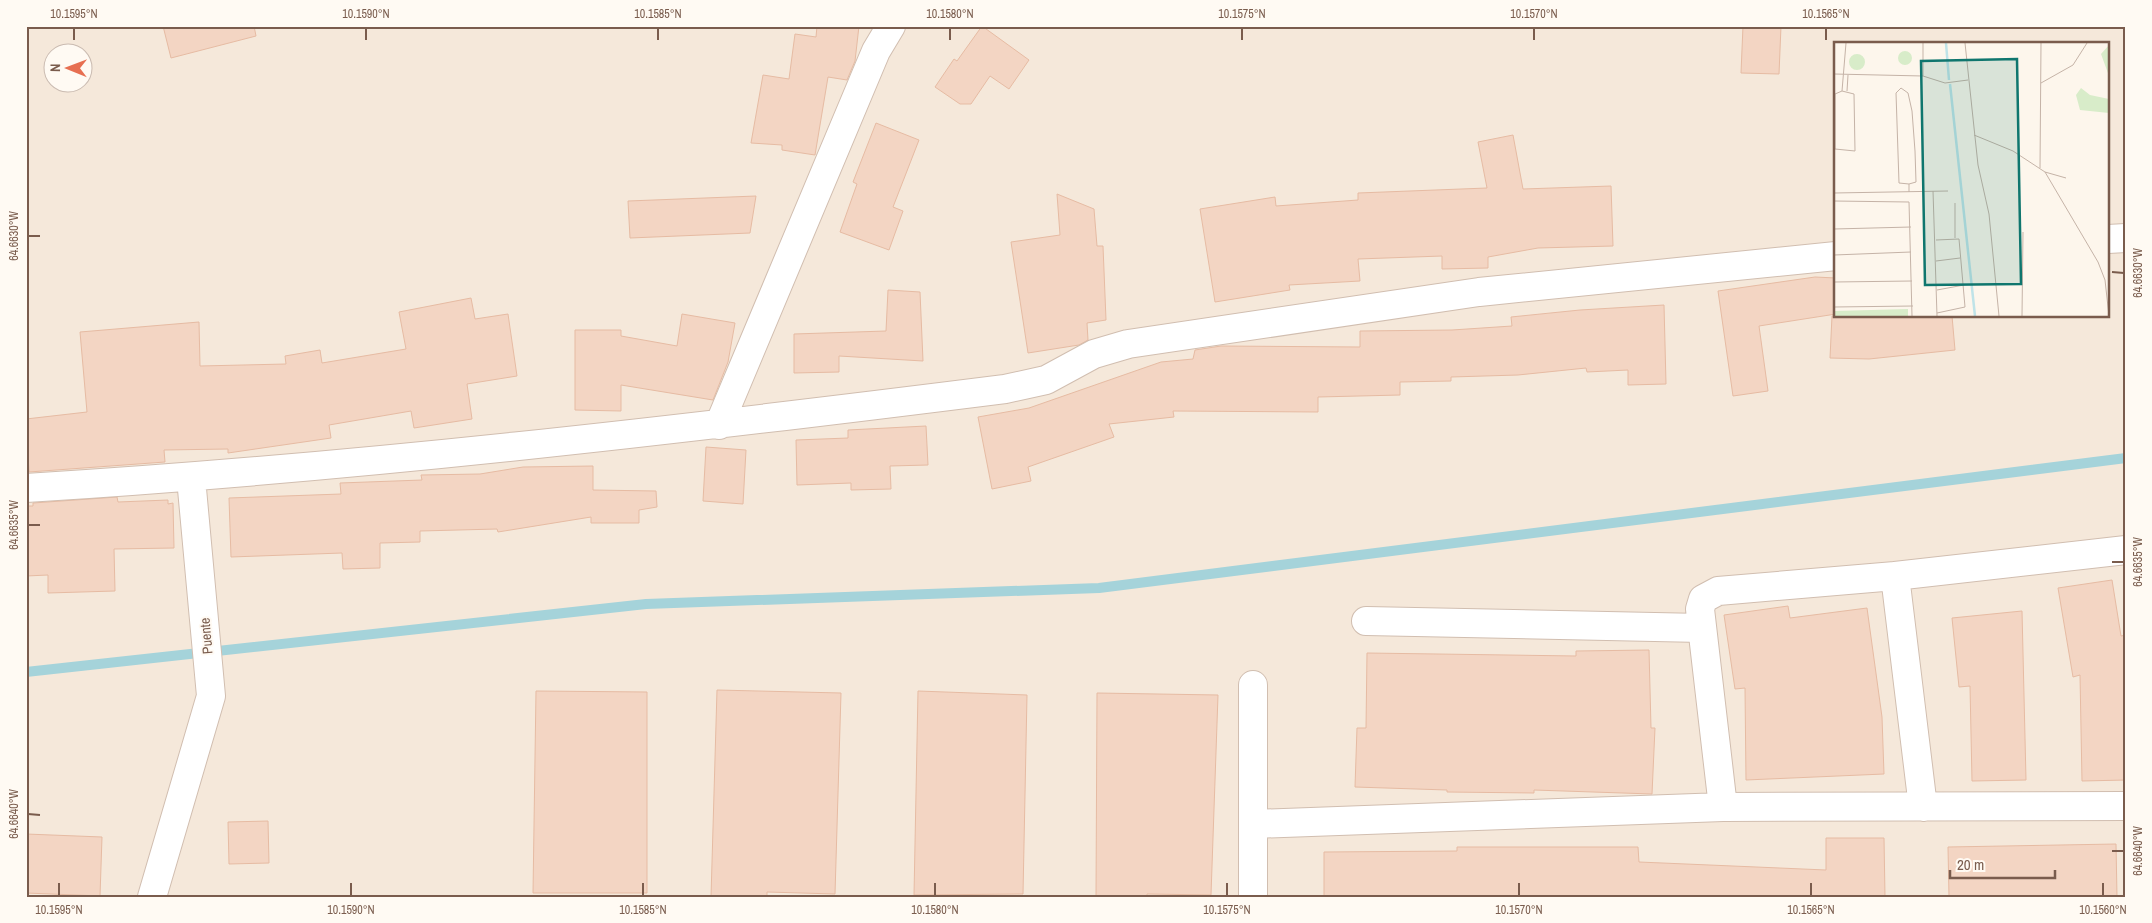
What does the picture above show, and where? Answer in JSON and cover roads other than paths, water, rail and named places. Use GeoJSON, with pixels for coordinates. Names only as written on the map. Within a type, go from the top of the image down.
{"type":"FeatureCollection","features":[{"type":"Feature","properties":{"kind":"street"},"geometry":{"type":"LineString","coordinates":[[719,425],[876,51],[891,26]]}},
{"type":"Feature","properties":{"kind":"street"},"geometry":{"type":"LineString","coordinates":[[2110,239],[2126,238]]}},
{"type":"Feature","properties":{"kind":"street"},"geometry":{"type":"LineString","coordinates":[[26,488],[191,478],[719,425],[1005,390],[1046,380],[1094,354],[1148,341],[1479,292],[1834,256]]}},
{"type":"Feature","properties":{"kind":"street","name":"Puente"},"geometry":{"type":"LineString","coordinates":[[152,897],[211,696],[202,576],[191,478]]}},
{"type":"Feature","properties":{"kind":"street"},"geometry":{"type":"LineString","coordinates":[[1723,807],[1700,609],[1703,599],[1718,590],[1895,576],[2126,550]]}},
{"type":"Feature","properties":{"kind":"street"},"geometry":{"type":"LineString","coordinates":[[1895,576],[1923,807]]}},
{"type":"Feature","properties":{"kind":"street"},"geometry":{"type":"LineString","coordinates":[[1366,621],[1702,628]]}},
{"type":"Feature","properties":{"kind":"street"},"geometry":{"type":"LineString","coordinates":[[1253,685],[1253,897]]}},
{"type":"Feature","properties":{"kind":"street"},"geometry":{"type":"LineString","coordinates":[[1253,824],[1723,807],[2126,806]]}},
{"type":"Feature","properties":{"kind":"waterway"},"geometry":{"type":"LineString","coordinates":[[26,672],[646,604],[1099,588],[2126,458]]}}]}
